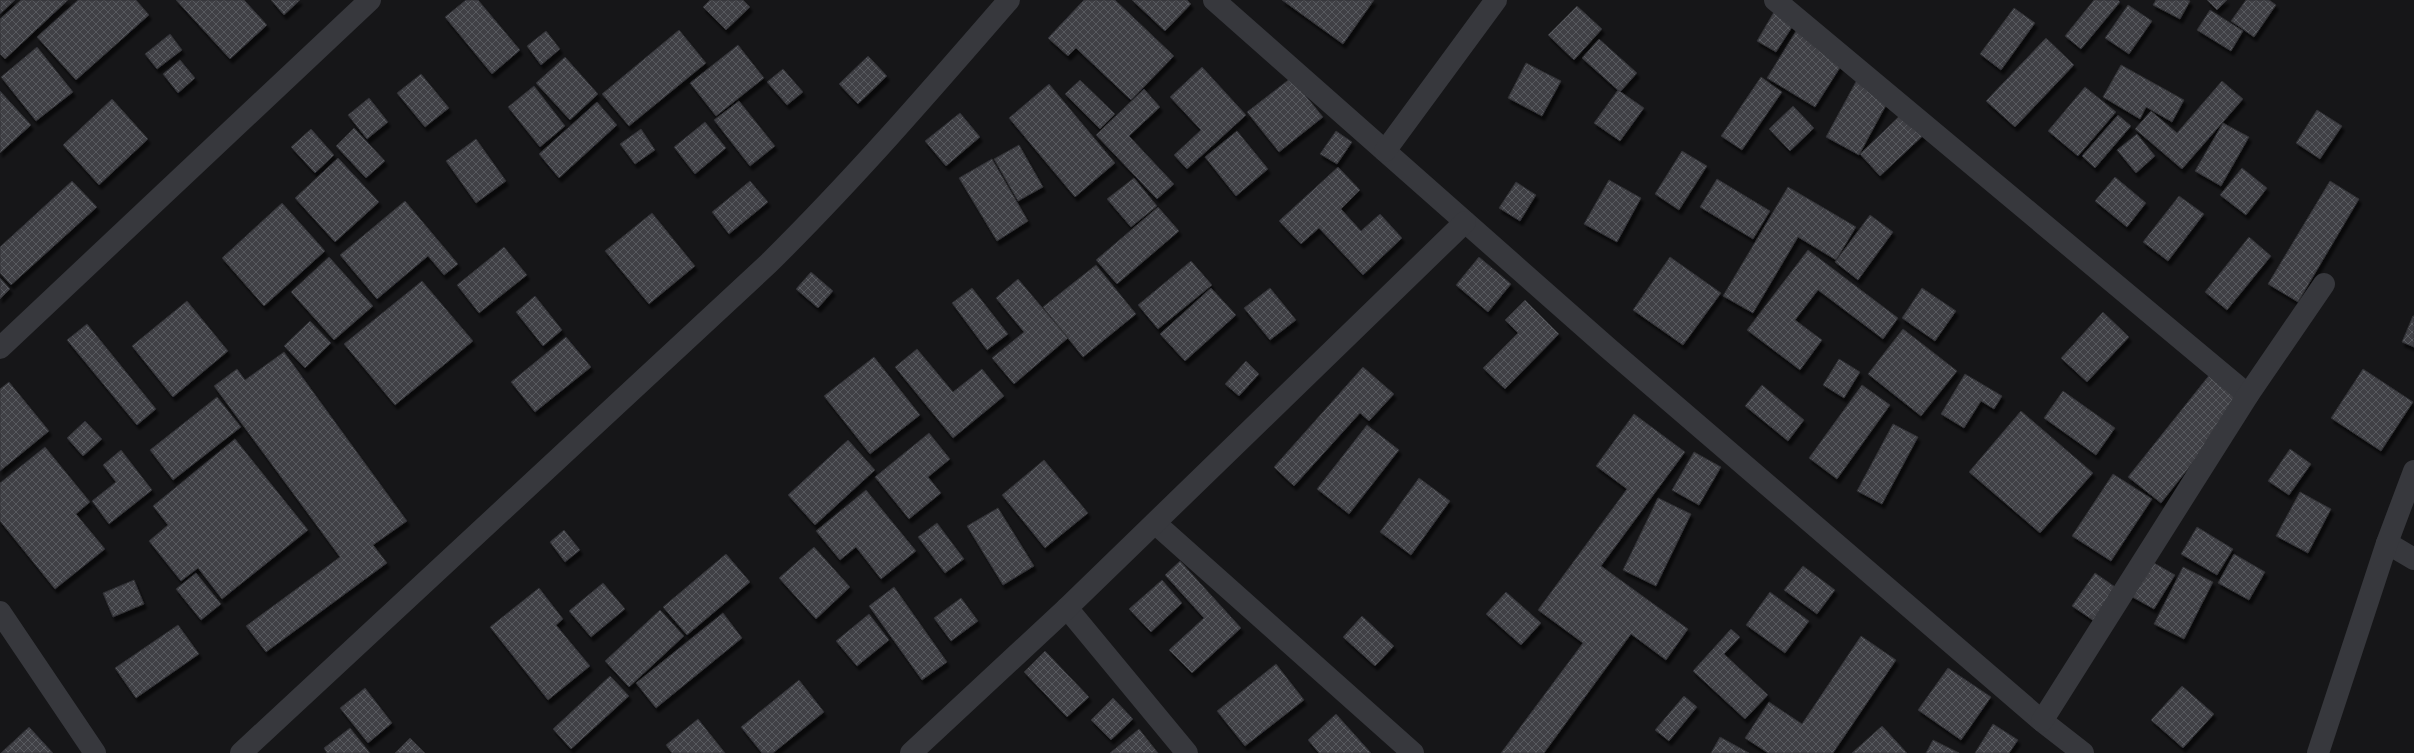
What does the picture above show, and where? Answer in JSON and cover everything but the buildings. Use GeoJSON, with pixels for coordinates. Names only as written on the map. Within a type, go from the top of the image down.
{"type":"FeatureCollection","features":[{"type":"Feature","properties":{"kind":"street"},"geometry":{"type":"LineString","coordinates":[[0,348],[370,0]]}},
{"type":"Feature","properties":{"kind":"street"},"geometry":{"type":"LineString","coordinates":[[240,753],[769,263],[823,210],[1009,0]]}},
{"type":"Feature","properties":{"kind":"street"},"geometry":{"type":"LineString","coordinates":[[1214,0],[1620,359],[2042,720],[2083,753]]}},
{"type":"Feature","properties":{"kind":"street"},"geometry":{"type":"LineString","coordinates":[[1385,152],[1496,0]]}},
{"type":"Feature","properties":{"kind":"street"},"geometry":{"type":"LineString","coordinates":[[1775,0],[2248,395]]}},
{"type":"Feature","properties":{"kind":"street"},"geometry":{"type":"LineString","coordinates":[[912,753],[1068,608],[1465,222]]}},
{"type":"Feature","properties":{"kind":"street"},"geometry":{"type":"LineString","coordinates":[[2042,720],[2248,395],[2324,284]]}},
{"type":"Feature","properties":{"kind":"street"},"geometry":{"type":"LineString","coordinates":[[2318,753],[2387,543],[2414,471]]}},
{"type":"Feature","properties":{"kind":"street"},"geometry":{"type":"LineString","coordinates":[[1155,523],[1413,753]]}},
{"type":"Feature","properties":{"kind":"street"},"geometry":{"type":"LineString","coordinates":[[2387,543],[2414,559]]}},
{"type":"Feature","properties":{"kind":"street"},"geometry":{"type":"LineString","coordinates":[[1068,608],[1187,753]]}},
{"type":"Feature","properties":{"kind":"street"},"geometry":{"type":"LineString","coordinates":[[0,612],[96,753]]}}]}
